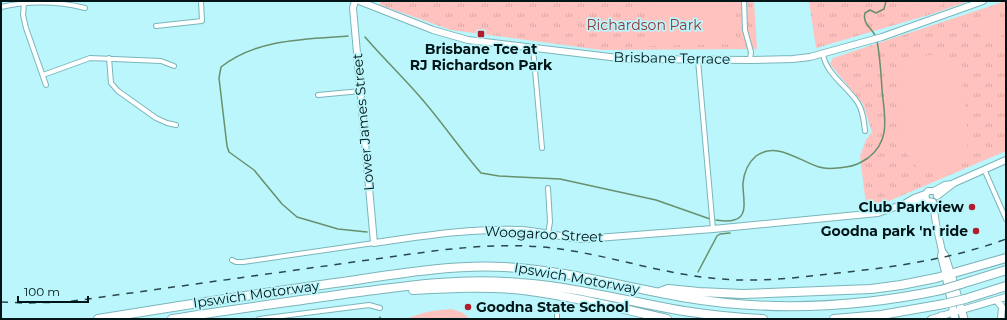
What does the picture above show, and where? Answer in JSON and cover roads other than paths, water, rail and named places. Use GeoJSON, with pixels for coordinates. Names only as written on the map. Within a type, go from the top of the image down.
{"type":"FeatureCollection","features":[{"type":"Feature","properties":{"kind":"highway"},"geometry":{"type":"LineString","coordinates":[[659,293],[668,289],[743,294],[850,290],[901,285],[948,275],[1006,258]]}},
{"type":"Feature","properties":{"kind":"highway","name":"Ipswich Motorway"},"geometry":{"type":"LineString","coordinates":[[98,319],[181,305],[418,270],[462,266],[542,270],[700,300],[734,304],[798,307],[874,302],[941,290],[1006,270]]}},
{"type":"Feature","properties":{"kind":"highway","name":"Ipswich Motorway"},"geometry":{"type":"LineString","coordinates":[[172,319],[397,287],[454,282],[520,282],[568,288],[685,311],[741,318],[763,319]]}},
{"type":"Feature","properties":{"kind":"highway"},"geometry":{"type":"LineString","coordinates":[[834,319],[881,315],[944,304],[1006,286]]}},
{"type":"Feature","properties":{"kind":"highway"},"geometry":{"type":"LineString","coordinates":[[397,287],[410,291],[468,287],[521,290],[574,298],[666,319]]}},
{"type":"Feature","properties":{"kind":"main road","name":"Lower James Street"},"geometry":{"type":"LineString","coordinates":[[356,1],[353,8],[374,243]]}},
{"type":"Feature","properties":{"kind":"main road","name":"Brisbane Terrace"},"geometry":{"type":"LineString","coordinates":[[359,1],[433,30],[458,37],[533,48],[627,59],[698,60],[802,58],[823,54],[882,37],[983,1]]}},
{"type":"Feature","properties":{"kind":"main road"},"geometry":{"type":"LineString","coordinates":[[935,193],[945,185],[954,183],[1006,160]]}},
{"type":"Feature","properties":{"kind":"main road"},"geometry":{"type":"LineString","coordinates":[[933,202],[929,202],[926,197],[930,190],[935,193]]}},
{"type":"Feature","properties":{"kind":"main road"},"geometry":{"type":"LineString","coordinates":[[935,193],[936,200],[933,202],[942,251],[945,255],[957,314],[964,319]]}},
{"type":"Feature","properties":{"kind":"main road","name":"Woogaroo Street"},"geometry":{"type":"LineString","coordinates":[[374,243],[443,233],[477,230],[523,230],[571,238],[600,239],[878,213],[926,197]]}},
{"type":"Feature","properties":{"kind":"main road"},"geometry":{"type":"LineString","coordinates":[[931,319],[957,314],[1006,298]]}},
{"type":"Feature","properties":{"kind":"main road"},"geometry":{"type":"LineString","coordinates":[[997,301],[1002,307],[1001,319]]}},
{"type":"Feature","properties":{"kind":"street"},"geometry":{"type":"LineString","coordinates":[[156,26],[202,21],[201,1]]}},
{"type":"Feature","properties":{"kind":"street"},"geometry":{"type":"LineString","coordinates":[[744,1],[745,30],[750,52],[750,60]]}},
{"type":"Feature","properties":{"kind":"street"},"geometry":{"type":"LineString","coordinates":[[1,7],[24,3],[61,3],[84,8]]}},
{"type":"Feature","properties":{"kind":"street"},"geometry":{"type":"LineString","coordinates":[[24,3],[23,15],[26,28],[46,84]]}},
{"type":"Feature","properties":{"kind":"street"},"geometry":{"type":"LineString","coordinates":[[533,48],[542,148]]}},
{"type":"Feature","properties":{"kind":"street"},"geometry":{"type":"LineString","coordinates":[[823,54],[826,66],[858,104],[863,116],[866,130]]}},
{"type":"Feature","properties":{"kind":"street"},"geometry":{"type":"LineString","coordinates":[[43,75],[90,58],[161,61],[174,66]]}},
{"type":"Feature","properties":{"kind":"street"},"geometry":{"type":"LineString","coordinates":[[109,58],[111,83],[118,91],[156,118],[176,125]]}},
{"type":"Feature","properties":{"kind":"street"},"geometry":{"type":"LineString","coordinates":[[698,60],[713,229]]}},
{"type":"Feature","properties":{"kind":"street"},"geometry":{"type":"LineString","coordinates":[[318,95],[361,90]]}},
{"type":"Feature","properties":{"kind":"street"},"geometry":{"type":"LineString","coordinates":[[984,169],[1006,219]]}},
{"type":"Feature","properties":{"kind":"street"},"geometry":{"type":"LineString","coordinates":[[548,188],[550,222],[548,234]]}},
{"type":"Feature","properties":{"kind":"street","name":"Woogaroo Street"},"geometry":{"type":"LineString","coordinates":[[232,260],[236,262],[243,262],[374,243]]}},
{"type":"Feature","properties":{"kind":"street"},"geometry":{"type":"LineString","coordinates":[[259,319],[369,305],[380,308]]}},
{"type":"Feature","properties":{"kind":"waterway"},"geometry":{"type":"LineString","coordinates":[[876,37],[866,23],[864,17],[865,13],[870,10],[876,13],[884,9],[886,1]]}},
{"type":"Feature","properties":{"kind":"waterway"},"geometry":{"type":"LineString","coordinates":[[348,36],[298,40],[265,46],[235,58],[221,67],[219,78],[229,152],[254,170],[282,204],[297,217],[338,229],[367,232]]}},
{"type":"Feature","properties":{"kind":"waterway"},"geometry":{"type":"LineString","coordinates":[[365,37],[421,98],[481,173],[499,176],[560,179],[656,200],[710,219]]}},
{"type":"Feature","properties":{"kind":"waterway"},"geometry":{"type":"LineString","coordinates":[[716,220],[732,221],[739,218],[742,214],[744,210],[743,183],[745,171],[753,159],[764,152],[780,151],[819,167],[829,169],[855,165],[868,158],[876,151],[884,135],[885,126],[877,41]]}},
{"type":"Feature","properties":{"kind":"waterway"},"geometry":{"type":"LineString","coordinates":[[698,272],[717,236],[720,234],[730,233]]}},
{"type":"Feature","properties":{"kind":"railway"},"geometry":{"type":"LineString","coordinates":[[1,302],[66,302],[433,251],[496,246],[528,246],[560,249],[692,276],[711,278],[743,280],[806,277],[902,265],[965,252],[1006,239]]}},
{"type":"Feature","properties":{"kind":"place","name":"Brisbane Tce at RJ Richardson Park"},"geometry":{"type":"Point","coordinates":[481,34]}},
{"type":"Feature","properties":{"kind":"place","name":"Club Parkview"},"geometry":{"type":"Point","coordinates":[972,207]}},
{"type":"Feature","properties":{"kind":"place","name":"Goodna park 'n' ride"},"geometry":{"type":"Point","coordinates":[976,231]}},
{"type":"Feature","properties":{"kind":"place","name":"Goodna State School"},"geometry":{"type":"Point","coordinates":[468,307]}},
{"type":"Feature","properties":{"kind":"park label","name":"Richardson Park"},"geometry":{"type":"Point","coordinates":[644,25]}}]}
